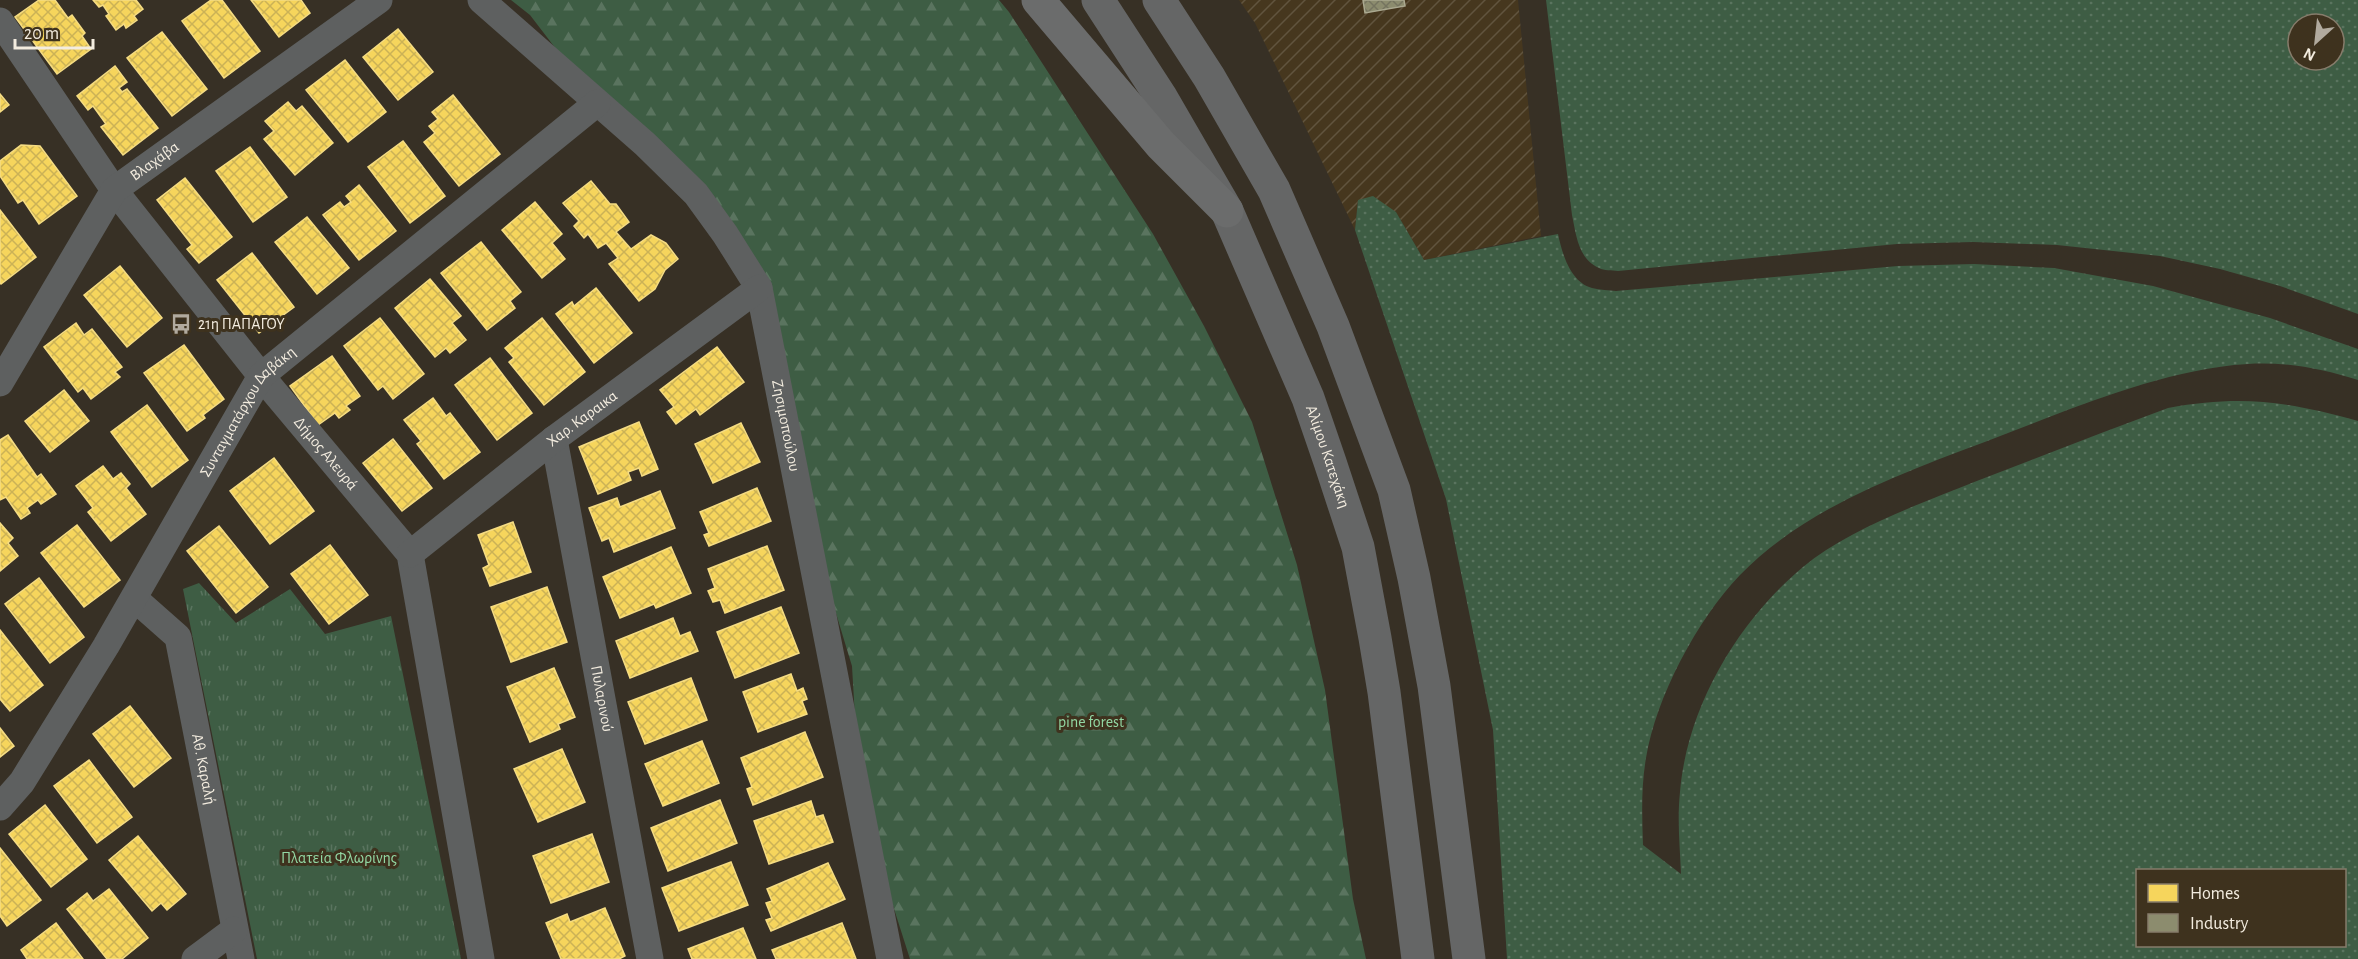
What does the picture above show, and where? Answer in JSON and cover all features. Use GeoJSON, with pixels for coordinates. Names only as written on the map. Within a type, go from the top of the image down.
{"type":"FeatureCollection","features":[{"type":"Feature","properties":{"kind":"highway"},"geometry":{"type":"LineString","coordinates":[[1038,0],[1161,145],[1227,211]]}},
{"type":"Feature","properties":{"kind":"main road","name":"Αλίμου Κατεχάκη"},"geometry":{"type":"LineString","coordinates":[[1098,0],[1161,97],[1227,211],[1308,398],[1358,547],[1384,692],[1418,959]]}},
{"type":"Feature","properties":{"kind":"main road"},"geometry":{"type":"LineString","coordinates":[[1159,0],[1209,77],[1274,190],[1332,326],[1394,490],[1414,578],[1432,676],[1469,959]]}},
{"type":"Feature","properties":{"kind":"street","name":"Βλαχάβα"},"geometry":{"type":"LineString","coordinates":[[0,383],[114,190],[379,0]]}},
{"type":"Feature","properties":{"kind":"street","name":"Ζησιμοπούλου"},"geometry":{"type":"LineString","coordinates":[[481,0],[645,144],[696,194],[725,234],[759,288],[890,959]]}},
{"type":"Feature","properties":{"kind":"street","name":"Δήμος Αλευρά"},"geometry":{"type":"LineString","coordinates":[[0,21],[114,190],[261,376],[410,554],[481,959]]}},
{"type":"Feature","properties":{"kind":"street","name":"Συνταγματάρχου Δαβάκη"},"geometry":{"type":"LineString","coordinates":[[0,807],[22,782],[135,599],[261,376],[597,104]]}},
{"type":"Feature","properties":{"kind":"street","name":"Χαρ. Καραικα"},"geometry":{"type":"LineString","coordinates":[[410,554],[554,439],[759,288]]}},
{"type":"Feature","properties":{"kind":"street","name":"Πυλαρινού"},"geometry":{"type":"LineString","coordinates":[[554,439],[650,959]]}},
{"type":"Feature","properties":{"kind":"street","name":"Αθ. Καραλή"},"geometry":{"type":"LineString","coordinates":[[135,599],[178,637],[241,959]]}},
{"type":"Feature","properties":{"kind":"street"},"geometry":{"type":"LineString","coordinates":[[195,959],[234,930]]}},
{"type":"Feature","properties":{"kind":"shaded area"},"geometry":{"type":"Polygon","coordinates":[[[1239,0],[1518,0],[1541,236],[1424,260],[1396,212],[1358,200],[1355,230],[1255,23],[1239,0]]]}},
{"type":"Feature","properties":{"kind":"green space","name":"pine forest"},"geometry":{"type":"Polygon","coordinates":[[[511,0],[999,0],[1153,234],[1204,326],[1252,422],[1297,565],[1325,690],[1353,899],[1366,959],[910,959],[860,802],[852,666],[798,488],[768,334],[697,196],[599,105],[530,15],[511,0]]]}},
{"type":"Feature","properties":{"kind":"green space"},"geometry":{"type":"Polygon","coordinates":[[[1546,0],[2358,0],[2358,314],[2280,286],[2220,269],[2160,256],[2057,245],[1973,242],[1897,244],[1618,271],[1601,269],[1592,264],[1586,259],[1577,238],[1572,215],[1546,0]]]}},
{"type":"Feature","properties":{"kind":"green space"},"geometry":{"type":"Polygon","coordinates":[[[1373,196],[1396,212],[1424,260],[1558,234],[1568,266],[1578,280],[1592,288],[1616,291],[1898,266],[1974,264],[2054,268],[2153,286],[2270,318],[2358,349],[2358,380],[2327,371],[2266,363],[2205,369],[2147,383],[1937,460],[1866,490],[1831,507],[1799,527],[1768,549],[1724,593],[1681,660],[1651,734],[1644,769],[1642,812],[1643,845],[1681,874],[1680,792],[1693,729],[1705,698],[1737,640],[1757,613],[1803,567],[1843,540],[1937,497],[2168,408],[2241,401],[2309,409],[2358,421],[2358,959],[1507,959],[1493,730],[1446,499],[1355,230],[1358,200],[1373,196]]]}},
{"type":"Feature","properties":{"kind":"green space","name":"Πλατεία Φλωρίνης"},"geometry":{"type":"Polygon","coordinates":[[[199,583],[236,623],[290,589],[325,634],[391,616],[461,959],[257,959],[183,589],[199,583]]]}},
{"type":"Feature","properties":{"kind":"building: Homes"},"geometry":{"type":"Polygon","coordinates":[[[39,0],[55,0],[68,18],[72,15],[85,33],[82,36],[91,49],[57,74],[15,17],[39,0]]]}},
{"type":"Feature","properties":{"kind":"building: Homes"},"geometry":{"type":"Polygon","coordinates":[[[93,0],[136,0],[143,9],[134,16],[137,20],[126,28],[124,24],[116,30],[106,16],[109,14],[103,5],[99,7],[93,0]]]}},
{"type":"Feature","properties":{"kind":"building: Homes"},"geometry":{"type":"Polygon","coordinates":[[[211,0],[222,0],[260,51],[224,78],[182,21],[211,0]]]}},
{"type":"Feature","properties":{"kind":"building: Homes"},"geometry":{"type":"Polygon","coordinates":[[[251,0],[301,0],[310,13],[279,37],[251,0]]]}},
{"type":"Feature","properties":{"kind":"building: Homes"},"geometry":{"type":"Polygon","coordinates":[[[398,29],[433,72],[398,100],[363,57],[398,29]]]}},
{"type":"Feature","properties":{"kind":"building: Homes"},"geometry":{"type":"Polygon","coordinates":[[[162,32],[207,89],[172,116],[127,58],[162,32]]]}},
{"type":"Feature","properties":{"kind":"building: Homes"},"geometry":{"type":"Polygon","coordinates":[[[345,60],[386,112],[348,142],[306,90],[345,60]]]}},
{"type":"Feature","properties":{"kind":"building: Homes"},"geometry":{"type":"Polygon","coordinates":[[[115,66],[127,82],[119,88],[122,92],[127,89],[158,128],[123,155],[101,127],[106,124],[93,106],[88,110],[77,96],[115,66]]]}},
{"type":"Feature","properties":{"kind":"building: Homes"},"geometry":{"type":"Polygon","coordinates":[[[0,94],[9,105],[0,112],[0,94]]]}},
{"type":"Feature","properties":{"kind":"building: Homes"},"geometry":{"type":"Polygon","coordinates":[[[453,95],[500,154],[459,186],[424,142],[435,133],[429,126],[438,119],[432,112],[453,95]]]}},
{"type":"Feature","properties":{"kind":"building: Homes"},"geometry":{"type":"Polygon","coordinates":[[[288,102],[296,111],[302,106],[333,143],[295,175],[264,139],[274,131],[265,121],[288,102]]]}},
{"type":"Feature","properties":{"kind":"building: Homes"},"geometry":{"type":"Polygon","coordinates":[[[403,141],[445,196],[410,223],[368,167],[403,141]]]}},
{"type":"Feature","properties":{"kind":"building: Homes"},"geometry":{"type":"Polygon","coordinates":[[[21,145],[40,146],[77,196],[39,224],[23,200],[18,203],[0,176],[0,161],[21,145]]]}},
{"type":"Feature","properties":{"kind":"building: Homes"},"geometry":{"type":"Polygon","coordinates":[[[250,147],[287,197],[253,222],[216,171],[250,147]]]}},
{"type":"Feature","properties":{"kind":"building: Homes"},"geometry":{"type":"Polygon","coordinates":[[[185,178],[232,237],[199,263],[187,249],[192,245],[157,200],[185,178]]]}},
{"type":"Feature","properties":{"kind":"building: Homes"},"geometry":{"type":"Polygon","coordinates":[[[591,181],[610,204],[616,204],[629,222],[616,232],[631,249],[651,235],[666,243],[678,259],[665,270],[655,289],[639,301],[609,264],[618,258],[606,243],[598,248],[588,234],[584,238],[574,226],[579,221],[563,203],[591,181]]]}},
{"type":"Feature","properties":{"kind":"building: Homes"},"geometry":{"type":"Polygon","coordinates":[[[359,185],[396,231],[359,260],[323,215],[340,202],[344,207],[351,202],[346,196],[359,185]]]}},
{"type":"Feature","properties":{"kind":"building: Homes"},"geometry":{"type":"Polygon","coordinates":[[[535,202],[562,234],[552,243],[565,259],[542,278],[502,230],[535,202]]]}},
{"type":"Feature","properties":{"kind":"building: Homes"},"geometry":{"type":"Polygon","coordinates":[[[0,210],[36,257],[1,284],[0,283],[0,210]]]}},
{"type":"Feature","properties":{"kind":"building: Homes"},"geometry":{"type":"Polygon","coordinates":[[[307,217],[349,268],[317,294],[275,242],[307,217]]]}},
{"type":"Feature","properties":{"kind":"building: Homes"},"geometry":{"type":"Polygon","coordinates":[[[481,242],[521,292],[510,301],[515,308],[487,330],[441,273],[481,242]]]}},
{"type":"Feature","properties":{"kind":"building: Homes"},"geometry":{"type":"Polygon","coordinates":[[[252,253],[294,307],[259,333],[217,280],[252,253]]]}},
{"type":"Feature","properties":{"kind":"building: Homes"},"geometry":{"type":"Polygon","coordinates":[[[120,266],[162,318],[127,347],[84,295],[120,266]]]}},
{"type":"Feature","properties":{"kind":"building: Homes"},"geometry":{"type":"Polygon","coordinates":[[[430,279],[461,316],[452,323],[466,340],[450,353],[446,348],[435,357],[395,308],[430,279]]]}},
{"type":"Feature","properties":{"kind":"building: Homes"},"geometry":{"type":"Polygon","coordinates":[[[596,288],[632,333],[594,363],[556,314],[572,302],[574,306],[596,288]]]}},
{"type":"Feature","properties":{"kind":"building: Homes"},"geometry":{"type":"Polygon","coordinates":[[[380,318],[424,374],[393,399],[383,386],[378,390],[344,346],[380,318]]]}},
{"type":"Feature","properties":{"kind":"building: Homes"},"geometry":{"type":"Polygon","coordinates":[[[542,318],[585,372],[544,405],[509,362],[514,358],[505,348],[542,318]]]}},
{"type":"Feature","properties":{"kind":"building: Homes"},"geometry":{"type":"Polygon","coordinates":[[[76,323],[84,335],[92,329],[122,367],[115,372],[120,377],[91,399],[83,388],[78,392],[44,347],[76,323]]]}},
{"type":"Feature","properties":{"kind":"building: Homes"},"geometry":{"type":"Polygon","coordinates":[[[184,345],[224,399],[203,415],[205,418],[187,431],[144,373],[184,345]]]}},
{"type":"Feature","properties":{"kind":"building: Homes"},"geometry":{"type":"Polygon","coordinates":[[[717,347],[744,382],[700,415],[696,409],[676,424],[667,412],[674,407],[660,390],[717,347]]]}},
{"type":"Feature","properties":{"kind":"building: Homes"},"geometry":{"type":"Polygon","coordinates":[[[332,356],[360,396],[346,406],[350,410],[339,418],[335,413],[318,425],[290,386],[332,356]]]}},
{"type":"Feature","properties":{"kind":"building: Homes"},"geometry":{"type":"Polygon","coordinates":[[[490,358],[532,413],[497,440],[455,385],[490,358]]]}},
{"type":"Feature","properties":{"kind":"building: Homes"},"geometry":{"type":"Polygon","coordinates":[[[64,390],[89,421],[50,452],[25,421],[64,390]]]}},
{"type":"Feature","properties":{"kind":"building: Homes"},"geometry":{"type":"Polygon","coordinates":[[[433,398],[446,416],[450,413],[480,452],[444,479],[417,444],[421,441],[404,420],[433,398]]]}},
{"type":"Feature","properties":{"kind":"building: Homes"},"geometry":{"type":"Polygon","coordinates":[[[147,405],[188,460],[152,487],[111,432],[147,405]]]}},
{"type":"Feature","properties":{"kind":"building: Homes"},"geometry":{"type":"Polygon","coordinates":[[[639,422],[658,469],[642,476],[639,468],[628,472],[631,480],[598,494],[579,447],[639,422]]]}},
{"type":"Feature","properties":{"kind":"building: Homes"},"geometry":{"type":"Polygon","coordinates":[[[741,423],[760,462],[713,483],[695,444],[741,423]]]}},
{"type":"Feature","properties":{"kind":"building: Homes"},"geometry":{"type":"Polygon","coordinates":[[[8,435],[37,477],[41,474],[56,494],[41,504],[38,500],[27,508],[30,513],[21,519],[6,497],[0,500],[0,440],[8,435]]]}},
{"type":"Feature","properties":{"kind":"building: Homes"},"geometry":{"type":"Polygon","coordinates":[[[393,439],[432,488],[402,511],[363,463],[393,439]]]}},
{"type":"Feature","properties":{"kind":"building: Homes"},"geometry":{"type":"Polygon","coordinates":[[[274,458],[314,511],[270,544],[230,491],[274,458]]]}},
{"type":"Feature","properties":{"kind":"building: Homes"},"geometry":{"type":"Polygon","coordinates":[[[103,466],[113,479],[121,473],[130,484],[126,488],[146,514],[111,541],[88,512],[93,508],[76,486],[103,466]]]}},
{"type":"Feature","properties":{"kind":"building: Homes"},"geometry":{"type":"Polygon","coordinates":[[[757,488],[771,521],[709,546],[704,535],[709,533],[700,512],[757,488]]]}},
{"type":"Feature","properties":{"kind":"building: Homes"},"geometry":{"type":"Polygon","coordinates":[[[660,491],[675,528],[614,552],[609,538],[602,541],[589,508],[617,498],[620,507],[660,491]]]}},
{"type":"Feature","properties":{"kind":"building: Homes"},"geometry":{"type":"Polygon","coordinates":[[[513,522],[531,572],[490,586],[483,568],[489,565],[478,535],[513,522]]]}},
{"type":"Feature","properties":{"kind":"building: Homes"},"geometry":{"type":"Polygon","coordinates":[[[0,523],[13,538],[8,543],[18,556],[0,571],[0,523]]]}},
{"type":"Feature","properties":{"kind":"building: Homes"},"geometry":{"type":"Polygon","coordinates":[[[77,525],[120,580],[84,607],[41,553],[77,525]]]}},
{"type":"Feature","properties":{"kind":"building: Homes"},"geometry":{"type":"Polygon","coordinates":[[[219,526],[268,587],[236,613],[187,551],[219,526]]]}},
{"type":"Feature","properties":{"kind":"building: Homes"},"geometry":{"type":"Polygon","coordinates":[[[330,545],[368,595],[329,624],[291,574],[330,545]]]}},
{"type":"Feature","properties":{"kind":"building: Homes"},"geometry":{"type":"Polygon","coordinates":[[[767,546],[784,590],[725,613],[720,600],[713,602],[708,591],[715,588],[708,569],[767,546]]]}},
{"type":"Feature","properties":{"kind":"building: Homes"},"geometry":{"type":"Polygon","coordinates":[[[671,547],[691,593],[656,608],[654,604],[620,618],[603,577],[671,547]]]}},
{"type":"Feature","properties":{"kind":"building: Homes"},"geometry":{"type":"Polygon","coordinates":[[[39,578],[84,637],[50,663],[5,604],[39,578]]]}},
{"type":"Feature","properties":{"kind":"building: Homes"},"geometry":{"type":"Polygon","coordinates":[[[547,587],[567,642],[511,662],[491,607],[547,587]]]}},
{"type":"Feature","properties":{"kind":"building: Homes"},"geometry":{"type":"Polygon","coordinates":[[[781,607],[799,653],[735,678],[717,632],[781,607]]]}},
{"type":"Feature","properties":{"kind":"building: Homes"},"geometry":{"type":"Polygon","coordinates":[[[673,618],[680,636],[690,632],[698,651],[630,678],[616,641],[673,618]]]}},
{"type":"Feature","properties":{"kind":"building: Homes"},"geometry":{"type":"Polygon","coordinates":[[[0,630],[43,685],[10,711],[0,699],[0,630]]]}},
{"type":"Feature","properties":{"kind":"building: Homes"},"geometry":{"type":"Polygon","coordinates":[[[554,668],[575,717],[558,724],[560,729],[530,742],[507,687],[554,668]]]}},
{"type":"Feature","properties":{"kind":"building: Homes"},"geometry":{"type":"Polygon","coordinates":[[[791,674],[797,691],[803,688],[807,699],[802,701],[807,714],[758,732],[743,692],[791,674]]]}},
{"type":"Feature","properties":{"kind":"building: Homes"},"geometry":{"type":"Polygon","coordinates":[[[691,678],[707,720],[645,744],[628,702],[691,678]]]}},
{"type":"Feature","properties":{"kind":"building: Homes"},"geometry":{"type":"Polygon","coordinates":[[[130,706],[171,758],[134,787],[93,734],[130,706]]]}},
{"type":"Feature","properties":{"kind":"building: Homes"},"geometry":{"type":"Polygon","coordinates":[[[0,728],[14,746],[0,757],[0,728]]]}},
{"type":"Feature","properties":{"kind":"building: Homes"},"geometry":{"type":"Polygon","coordinates":[[[805,732],[823,777],[753,805],[747,789],[752,787],[741,758],[805,732]]]}},
{"type":"Feature","properties":{"kind":"building: Homes"},"geometry":{"type":"Polygon","coordinates":[[[702,741],[719,783],[663,806],[645,764],[702,741]]]}},
{"type":"Feature","properties":{"kind":"building: Homes"},"geometry":{"type":"Polygon","coordinates":[[[562,749],[585,802],[538,822],[514,769],[562,749]]]}},
{"type":"Feature","properties":{"kind":"building: Homes"},"geometry":{"type":"Polygon","coordinates":[[[89,760],[132,817],[97,843],[54,786],[89,760]]]}},
{"type":"Feature","properties":{"kind":"building: Homes"},"geometry":{"type":"Polygon","coordinates":[[[720,800],[737,843],[668,871],[651,828],[720,800]]]}},
{"type":"Feature","properties":{"kind":"building: Homes"},"geometry":{"type":"Polygon","coordinates":[[[811,801],[816,817],[823,815],[833,842],[769,864],[754,821],[811,801]]]}},
{"type":"Feature","properties":{"kind":"building: Homes"},"geometry":{"type":"Polygon","coordinates":[[[45,805],[87,859],[51,887],[9,834],[45,805]]]}},
{"type":"Feature","properties":{"kind":"building: Homes"},"geometry":{"type":"Polygon","coordinates":[[[592,834],[609,882],[551,903],[533,856],[592,834]]]}},
{"type":"Feature","properties":{"kind":"building: Homes"},"geometry":{"type":"Polygon","coordinates":[[[138,836],[186,894],[167,910],[161,903],[152,911],[109,860],[138,836]]]}},
{"type":"Feature","properties":{"kind":"building: Homes"},"geometry":{"type":"Polygon","coordinates":[[[0,848],[41,900],[7,926],[0,916],[0,848]]]}},
{"type":"Feature","properties":{"kind":"building: Homes"},"geometry":{"type":"Polygon","coordinates":[[[731,862],[748,905],[679,931],[662,888],[731,862]]]}},
{"type":"Feature","properties":{"kind":"building: Homes"},"geometry":{"type":"Polygon","coordinates":[[[828,863],[845,899],[771,931],[766,920],[772,918],[766,903],[772,901],[767,889],[828,863]]]}},
{"type":"Feature","properties":{"kind":"building: Homes"},"geometry":{"type":"Polygon","coordinates":[[[109,889],[148,938],[122,959],[107,959],[67,909],[87,893],[93,901],[109,889]]]}},
{"type":"Feature","properties":{"kind":"building: Homes"},"geometry":{"type":"Polygon","coordinates":[[[605,908],[625,956],[619,959],[561,959],[546,923],[567,914],[570,922],[605,908]]]}},
{"type":"Feature","properties":{"kind":"building: Homes"},"geometry":{"type":"Polygon","coordinates":[[[56,923],[83,959],[27,959],[21,950],[56,923]]]}},
{"type":"Feature","properties":{"kind":"building: Homes"},"geometry":{"type":"Polygon","coordinates":[[[842,923],[856,959],[776,959],[772,950],[842,923]]]}},
{"type":"Feature","properties":{"kind":"building: Homes"},"geometry":{"type":"Polygon","coordinates":[[[743,928],[756,959],[692,959],[688,949],[743,928]]]}},
{"type":"Feature","properties":{"kind":"building: Industry"},"geometry":{"type":"Polygon","coordinates":[[[1363,0],[1404,0],[1405,6],[1365,13],[1363,0]]]}},
{"type":"Feature","properties":{"kind":"place","name":"21η ΠΑΠΑΓΟΥ"},"geometry":{"type":"Point","coordinates":[181,324]}}]}
